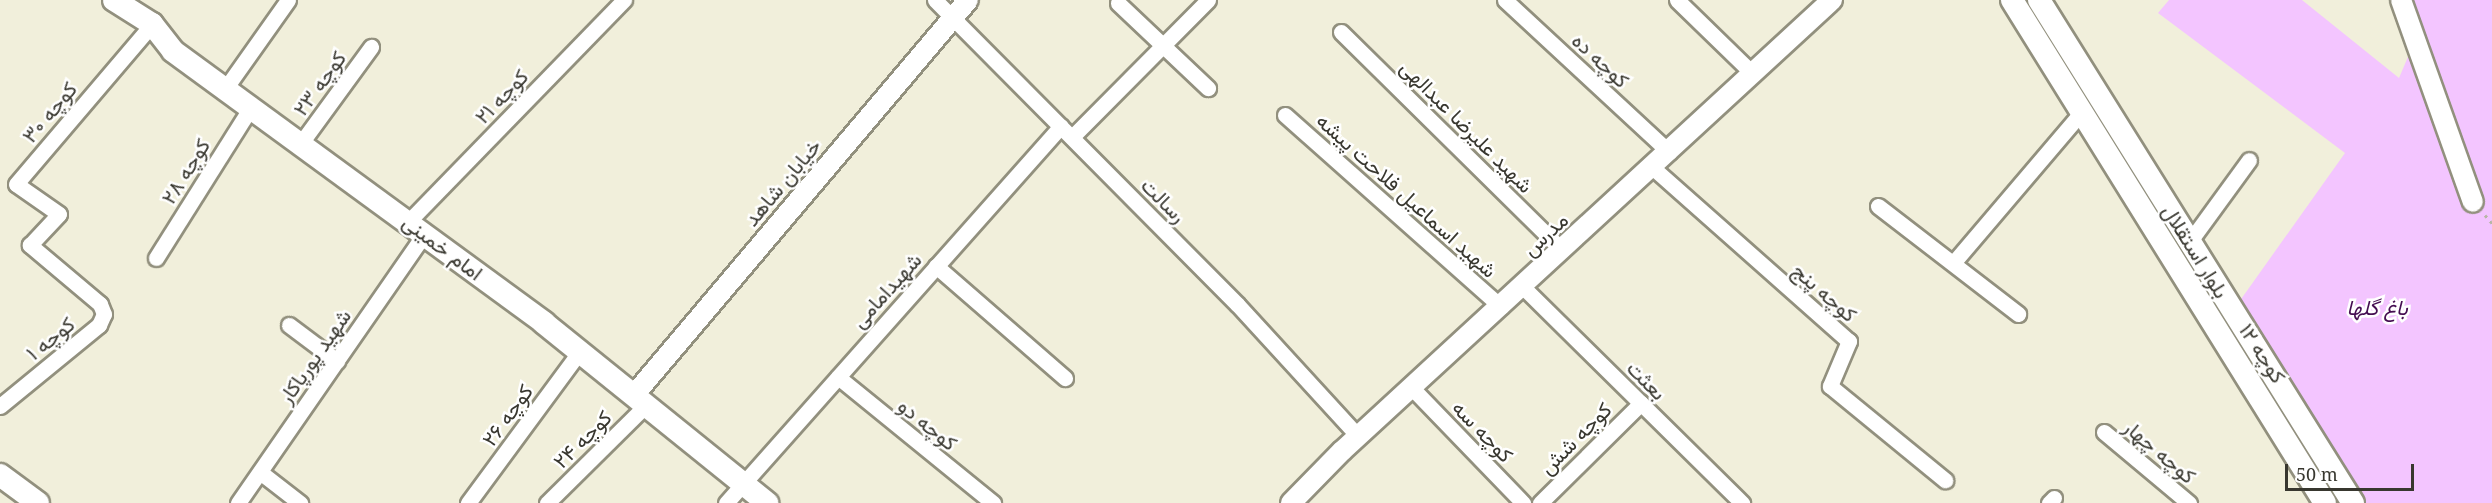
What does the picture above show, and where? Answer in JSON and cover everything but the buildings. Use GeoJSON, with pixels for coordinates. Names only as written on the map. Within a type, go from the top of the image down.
{"type":"FeatureCollection","features":[{"type":"Feature","properties":{"kind":"main road","name":"امام خمینی"},"geometry":{"type":"LineString","coordinates":[[114,0],[152,24],[173,51],[301,143],[580,351],[767,503]]}},
{"type":"Feature","properties":{"kind":"main road","name":"بلوار استقلال"},"geometry":{"type":"LineString","coordinates":[[2012,0],[2080,114],[2325,503]]}},
{"type":"Feature","properties":{"kind":"main road","name":"بلوار استقلال"},"geometry":{"type":"LineString","coordinates":[[2039,0],[2353,503]]}},
{"type":"Feature","properties":{"kind":"main road"},"geometry":{"type":"LineString","coordinates":[[4,484],[38,503]]}},
{"type":"Feature","properties":{"kind":"street"},"geometry":{"type":"LineString","coordinates":[[225,89],[288,0]]}},
{"type":"Feature","properties":{"kind":"street","name":"کوچه ۲۱"},"geometry":{"type":"LineString","coordinates":[[416,228],[624,0]]}},
{"type":"Feature","properties":{"kind":"street","name":"رسالت"},"geometry":{"type":"LineString","coordinates":[[935,0],[954,16],[1237,304],[1358,436]]}},
{"type":"Feature","properties":{"kind":"street","name":"خیابان شاهد"},"geometry":{"type":"LineString","coordinates":[[640,400],[968,0]]}},
{"type":"Feature","properties":{"kind":"street","name":"شهیدامامی"},"geometry":{"type":"LineString","coordinates":[[726,503],[936,266],[1067,131],[1162,46],[1208,0]]}},
{"type":"Feature","properties":{"kind":"street","name":"کوچه ده"},"geometry":{"type":"LineString","coordinates":[[1505,0],[1669,152]]}},
{"type":"Feature","properties":{"kind":"street"},"geometry":{"type":"LineString","coordinates":[[1677,0],[1753,74]]}},
{"type":"Feature","properties":{"kind":"street","name":"مدرس"},"geometry":{"type":"LineString","coordinates":[[1291,503],[1358,436],[1501,308],[1832,0]]}},
{"type":"Feature","properties":{"kind":"street"},"geometry":{"type":"LineString","coordinates":[[2401,0],[2473,202]]}},
{"type":"Feature","properties":{"kind":"street"},"geometry":{"type":"LineString","coordinates":[[1119,3],[1208,88]]}},
{"type":"Feature","properties":{"kind":"street","name":"کوچه ۳۰"},"geometry":{"type":"LineString","coordinates":[[99,325],[104,314],[100,304],[30,245],[59,214],[16,184],[152,24]]}},
{"type":"Feature","properties":{"kind":"street","name":"شهید علیرضا عبدالهی"},"geometry":{"type":"LineString","coordinates":[[1341,32],[1562,250]]}},
{"type":"Feature","properties":{"kind":"street","name":"کوچه ۱۲"},"geometry":{"type":"LineString","coordinates":[[2039,44],[2335,503]]}},
{"type":"Feature","properties":{"kind":"street","name":"کوچه ۲۳"},"geometry":{"type":"LineString","coordinates":[[301,143],[371,47]]}},
{"type":"Feature","properties":{"kind":"street","name":"کوچه ۲۸"},"geometry":{"type":"LineString","coordinates":[[156,258],[250,107]]}},
{"type":"Feature","properties":{"kind":"street"},"geometry":{"type":"LineString","coordinates":[[1954,262],[2080,114]]}},
{"type":"Feature","properties":{"kind":"street","name":"شهید اسماعیل فلاحت پیشه"},"geometry":{"type":"LineString","coordinates":[[1285,115],[1501,308]]}},
{"type":"Feature","properties":{"kind":"street"},"geometry":{"type":"LineString","coordinates":[[2190,241],[2248,160]]}},
{"type":"Feature","properties":{"kind":"street","name":"کوچه پنج"},"geometry":{"type":"LineString","coordinates":[[1653,167],[1849,341],[1830,386],[1945,480]]}},
{"type":"Feature","properties":{"kind":"street"},"geometry":{"type":"LineString","coordinates":[[1878,206],[1954,262],[2018,314]]}},
{"type":"Feature","properties":{"kind":"street","name":"شهید پورپاکار"},"geometry":{"type":"LineString","coordinates":[[238,503],[337,361],[416,228]]}},
{"type":"Feature","properties":{"kind":"street"},"geometry":{"type":"LineString","coordinates":[[936,266],[1065,378]]}},
{"type":"Feature","properties":{"kind":"street","name":"بعثت"},"geometry":{"type":"LineString","coordinates":[[1523,287],[1641,403],[1735,501]]}},
{"type":"Feature","properties":{"kind":"street","name":"کوچه ۱"},"geometry":{"type":"LineString","coordinates":[[0,406],[99,325]]}},
{"type":"Feature","properties":{"kind":"street"},"geometry":{"type":"LineString","coordinates":[[289,325],[337,361]]}},
{"type":"Feature","properties":{"kind":"street","name":"کوچه ۲۶"},"geometry":{"type":"LineString","coordinates":[[468,503],[580,351]]}},
{"type":"Feature","properties":{"kind":"street","name":"کوچه دو"},"geometry":{"type":"LineString","coordinates":[[838,377],[993,503]]}},
{"type":"Feature","properties":{"kind":"street","name":"کوچه سه"},"geometry":{"type":"LineString","coordinates":[[1412,388],[1523,503]]}},
{"type":"Feature","properties":{"kind":"street","name":"کوچه ۲۴"},"geometry":{"type":"LineString","coordinates":[[548,503],[640,400]]}},
{"type":"Feature","properties":{"kind":"street","name":"کوچه شش"},"geometry":{"type":"LineString","coordinates":[[1540,503],[1641,403]]}},
{"type":"Feature","properties":{"kind":"street","name":"کوچه چهار"},"geometry":{"type":"LineString","coordinates":[[2104,432],[2189,503]]}},
{"type":"Feature","properties":{"kind":"street"},"geometry":{"type":"LineString","coordinates":[[260,472],[300,503]]}},
{"type":"Feature","properties":{"kind":"green space","name":"باغ گلها"},"geometry":{"type":"Polygon","coordinates":[[[2169,0],[2302,0],[2399,78],[2410,52],[2398,0],[2492,0],[2492,503],[2365,503],[2239,302],[2345,153],[2158,13],[2169,0]]]}}]}
